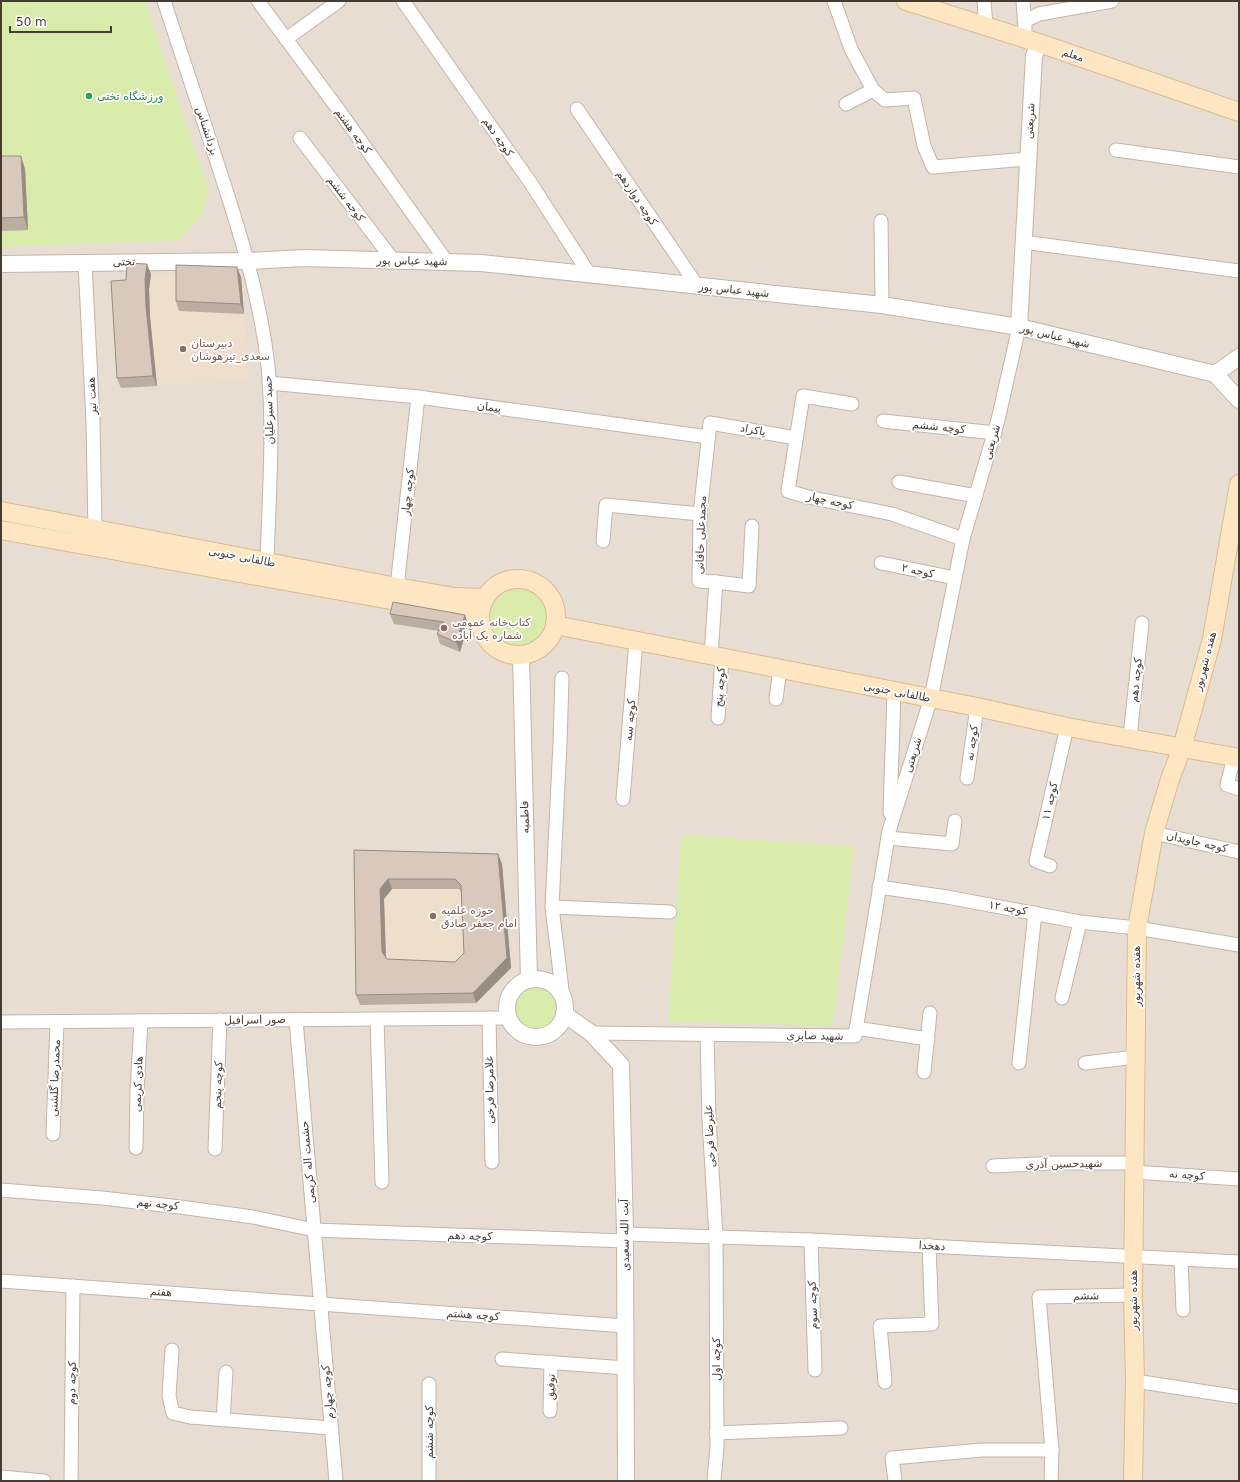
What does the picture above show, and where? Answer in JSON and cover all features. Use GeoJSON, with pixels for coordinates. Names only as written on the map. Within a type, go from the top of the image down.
{"type":"FeatureCollection","features":[{"type":"Feature","properties":{"kind":"main road","name":"معلم"},"geometry":{"type":"LineString","coordinates":[[906,1],[1032,41],[1239,112]]}},
{"type":"Feature","properties":{"kind":"main road","name":"هفده شهریور"},"geometry":{"type":"LineString","coordinates":[[1133,1481],[1135,1381],[1133,1256],[1137,928],[1154,833],[1170,779],[1182,748],[1212,639],[1236,523],[1239,484]]}},
{"type":"Feature","properties":{"kind":"main road","name":"طالقانی جنوبی"},"geometry":{"type":"LineString","coordinates":[[1,511],[397,587],[454,597],[484,598]]}},
{"type":"Feature","properties":{"kind":"main road","name":"طالقانی جنوبی"},"geometry":{"type":"LineString","coordinates":[[1,530],[444,609],[480,617]]}},
{"type":"Feature","properties":{"kind":"main road"},"geometry":{"type":"LineString","coordinates":[[513,579],[526,580],[537,584],[546,592],[556,613],[555,625],[550,636],[543,645],[533,652],[521,655],[509,654],[497,649],[488,640],[482,629],[480,617],[484,598],[492,589],[502,582],[513,579]]}},
{"type":"Feature","properties":{"kind":"main road","name":"طالقانی جنوبی"},"geometry":{"type":"LineString","coordinates":[[555,625],[977,707],[1067,727],[1236,757]]}},
{"type":"Feature","properties":{"kind":"street","name":"یزدانشناس"},"geometry":{"type":"LineString","coordinates":[[164,1],[233,210],[248,261]]}},
{"type":"Feature","properties":{"kind":"street","name":"کوچه هشتم"},"geometry":{"type":"LineString","coordinates":[[258,1],[338,109],[447,262]]}},
{"type":"Feature","properties":{"kind":"street"},"geometry":{"type":"LineString","coordinates":[[286,39],[339,1]]}},
{"type":"Feature","properties":{"kind":"street","name":"کوچه دهم"},"geometry":{"type":"LineString","coordinates":[[403,1],[530,182],[590,275]]}},
{"type":"Feature","properties":{"kind":"street"},"geometry":{"type":"LineString","coordinates":[[834,1],[852,49],[873,90],[885,100],[914,98],[924,146],[933,167],[1028,159]]}},
{"type":"Feature","properties":{"kind":"street"},"geometry":{"type":"LineString","coordinates":[[984,1],[986,26]]}},
{"type":"Feature","properties":{"kind":"street"},"geometry":{"type":"LineString","coordinates":[[1023,1],[1025,20],[1032,41]]}},
{"type":"Feature","properties":{"kind":"street"},"geometry":{"type":"LineString","coordinates":[[1025,20],[1039,14],[1112,1]]}},
{"type":"Feature","properties":{"kind":"street","name":"شریعتی"},"geometry":{"type":"LineString","coordinates":[[889,835],[930,698],[963,539],[995,432],[1019,327],[1034,56],[1032,41]]}},
{"type":"Feature","properties":{"kind":"street"},"geometry":{"type":"LineString","coordinates":[[846,104],[873,90]]}},
{"type":"Feature","properties":{"kind":"street","name":"کوچه دوازدهم"},"geometry":{"type":"LineString","coordinates":[[577,109],[698,286]]}},
{"type":"Feature","properties":{"kind":"street","name":"کوجه ششم"},"geometry":{"type":"LineString","coordinates":[[300,138],[392,260]]}},
{"type":"Feature","properties":{"kind":"street"},"geometry":{"type":"LineString","coordinates":[[1116,150],[1239,167]]}},
{"type":"Feature","properties":{"kind":"street"},"geometry":{"type":"LineString","coordinates":[[881,221],[882,305]]}},
{"type":"Feature","properties":{"kind":"street"},"geometry":{"type":"LineString","coordinates":[[1023,242],[1239,271]]}},
{"type":"Feature","properties":{"kind":"street","name":"شهید عباس پور"},"geometry":{"type":"LineString","coordinates":[[248,261],[304,258],[481,263],[882,305],[1019,327],[1215,374]]}},
{"type":"Feature","properties":{"kind":"street","name":"تختی"},"geometry":{"type":"LineString","coordinates":[[1,264],[248,261]]}},
{"type":"Feature","properties":{"kind":"street","name":"حمید سبزعلیان"},"geometry":{"type":"LineString","coordinates":[[248,261],[260,314],[271,411],[267,562]]}},
{"type":"Feature","properties":{"kind":"street","name":"هفت تیر"},"geometry":{"type":"LineString","coordinates":[[85,263],[93,422],[94,530]]}},
{"type":"Feature","properties":{"kind":"street"},"geometry":{"type":"LineString","coordinates":[[1239,357],[1215,374],[1239,400]]}},
{"type":"Feature","properties":{"kind":"street","name":"پیمان"},"geometry":{"type":"LineString","coordinates":[[269,383],[418,397],[708,437]]}},
{"type":"Feature","properties":{"kind":"street","name":"کوجه چهار"},"geometry":{"type":"LineString","coordinates":[[852,404],[803,396],[788,491],[808,497],[892,514],[963,539]]}},
{"type":"Feature","properties":{"kind":"street","name":"کوچه چهار"},"geometry":{"type":"LineString","coordinates":[[397,587],[418,397]]}},
{"type":"Feature","properties":{"kind":"street","name":"کوچه ششم"},"geometry":{"type":"LineString","coordinates":[[883,421],[995,432]]}},
{"type":"Feature","properties":{"kind":"street","name":"پاکزاد"},"geometry":{"type":"LineString","coordinates":[[710,423],[796,438]]}},
{"type":"Feature","properties":{"kind":"street","name":"مجمدعلی خاقانی"},"geometry":{"type":"LineString","coordinates":[[710,423],[700,514],[699,581],[716,582],[717,657]]}},
{"type":"Feature","properties":{"kind":"street"},"geometry":{"type":"LineString","coordinates":[[899,482],[976,496]]}},
{"type":"Feature","properties":{"kind":"street"},"geometry":{"type":"LineString","coordinates":[[603,541],[606,505],[700,514]]}},
{"type":"Feature","properties":{"kind":"street"},"geometry":{"type":"LineString","coordinates":[[716,582],[749,586],[752,526]]}},
{"type":"Feature","properties":{"kind":"street","name":"کوجه ۲"},"geometry":{"type":"LineString","coordinates":[[881,563],[955,578]]}},
{"type":"Feature","properties":{"kind":"street","name":"کوچه دهم"},"geometry":{"type":"LineString","coordinates":[[1130,738],[1142,623]]}},
{"type":"Feature","properties":{"kind":"street","name":"کوچه سه"},"geometry":{"type":"LineString","coordinates":[[623,799],[636,641]]}},
{"type":"Feature","properties":{"kind":"street","name":"فاطمیه"},"geometry":{"type":"LineString","coordinates":[[521,655],[529,980]]}},
{"type":"Feature","properties":{"kind":"street","name":"کوچه پنج"},"geometry":{"type":"LineString","coordinates":[[717,657],[718,718]]}},
{"type":"Feature","properties":{"kind":"street"},"geometry":{"type":"LineString","coordinates":[[776,699],[780,668]]}},
{"type":"Feature","properties":{"kind":"street"},"geometry":{"type":"LineString","coordinates":[[562,678],[552,907],[565,1006],[564,1014],[561,1023],[555,1030],[547,1035],[538,1037],[520,1033],[508,1018],[508,999],[513,990],[520,984],[529,980],[537,979],[549,983],[559,990],[563,998]]}},
{"type":"Feature","properties":{"kind":"street"},"geometry":{"type":"LineString","coordinates":[[894,691],[889,835],[952,844],[955,821]]}},
{"type":"Feature","properties":{"kind":"street","name":"کوچه نه"},"geometry":{"type":"LineString","coordinates":[[967,778],[977,707]]}},
{"type":"Feature","properties":{"kind":"street","name":"کوچه ۱۱"},"geometry":{"type":"LineString","coordinates":[[1050,866],[1036,861],[1067,727]]}},
{"type":"Feature","properties":{"kind":"street"},"geometry":{"type":"LineString","coordinates":[[1236,757],[1227,786],[1239,789]]}},
{"type":"Feature","properties":{"kind":"street","name":"کوچه جاویدان"},"geometry":{"type":"LineString","coordinates":[[1154,833],[1239,852]]}},
{"type":"Feature","properties":{"kind":"street","name":"شهید صابری"},"geometry":{"type":"LineString","coordinates":[[591,1034],[854,1036],[889,835]]}},
{"type":"Feature","properties":{"kind":"street","name":"کوچه ۱۲"},"geometry":{"type":"LineString","coordinates":[[879,887],[947,897],[1080,922],[1137,928],[1239,945]]}},
{"type":"Feature","properties":{"kind":"street"},"geometry":{"type":"LineString","coordinates":[[552,907],[670,912]]}},
{"type":"Feature","properties":{"kind":"street"},"geometry":{"type":"LineString","coordinates":[[1019,1063],[1035,913]]}},
{"type":"Feature","properties":{"kind":"street"},"geometry":{"type":"LineString","coordinates":[[1062,998],[1080,922]]}},
{"type":"Feature","properties":{"kind":"street"},"geometry":{"type":"LineString","coordinates":[[924,1072],[930,1013]]}},
{"type":"Feature","properties":{"kind":"street","name":"آیت الله سعیدی"},"geometry":{"type":"LineString","coordinates":[[564,1014],[591,1034],[621,1065],[625,1238],[626,1481]]}},
{"type":"Feature","properties":{"kind":"street","name":"غلامرضا فرخی"},"geometry":{"type":"LineString","coordinates":[[489,1018],[492,1162]]}},
{"type":"Feature","properties":{"kind":"street","name":"صور اسرافیل"},"geometry":{"type":"LineString","coordinates":[[1,1022],[508,1018]]}},
{"type":"Feature","properties":{"kind":"street"},"geometry":{"type":"LineString","coordinates":[[377,1019],[382,1182]]}},
{"type":"Feature","properties":{"kind":"street","name":"کوچه پنجم"},"geometry":{"type":"LineString","coordinates":[[216,1149],[220,1020]]}},
{"type":"Feature","properties":{"kind":"street","name":"حشمت اله کریمی"},"geometry":{"type":"LineString","coordinates":[[296,1020],[320,1304]]}},
{"type":"Feature","properties":{"kind":"street","name":"هادی کریمی"},"geometry":{"type":"LineString","coordinates":[[136,1148],[137,1091],[141,1021]]}},
{"type":"Feature","properties":{"kind":"street","name":"محمدرضا گلشنی"},"geometry":{"type":"LineString","coordinates":[[53,1134],[57,1022]]}},
{"type":"Feature","properties":{"kind":"street"},"geometry":{"type":"LineString","coordinates":[[856,1028],[928,1039]]}},
{"type":"Feature","properties":{"kind":"street","name":"علیرضا فرخی"},"geometry":{"type":"LineString","coordinates":[[707,1035],[709,1120],[716,1236]]}},
{"type":"Feature","properties":{"kind":"street"},"geometry":{"type":"LineString","coordinates":[[1085,1063],[1136,1057]]}},
{"type":"Feature","properties":{"kind":"street","name":"شهیدحسین آذری"},"geometry":{"type":"LineString","coordinates":[[993,1166],[1056,1163],[1134,1168]]}},
{"type":"Feature","properties":{"kind":"street","name":"کوچه نه"},"geometry":{"type":"LineString","coordinates":[[1134,1168],[1239,1178]]}},
{"type":"Feature","properties":{"kind":"street","name":"کوچه نهم"},"geometry":{"type":"LineString","coordinates":[[1,1190],[102,1198],[180,1207],[252,1217],[314,1230]]}},
{"type":"Feature","properties":{"kind":"street","name":"کوچه دهم"},"geometry":{"type":"LineString","coordinates":[[314,1230],[625,1238]]}},
{"type":"Feature","properties":{"kind":"street","name":"دهخدا"},"geometry":{"type":"LineString","coordinates":[[625,1238],[716,1236],[930,1245],[1239,1262]]}},
{"type":"Feature","properties":{"kind":"street","name":"کوچه اول"},"geometry":{"type":"LineString","coordinates":[[714,1481],[716,1433],[716,1236]]}},
{"type":"Feature","properties":{"kind":"street","name":"کوچه سوم"},"geometry":{"type":"LineString","coordinates":[[811,1240],[815,1370]]}},
{"type":"Feature","properties":{"kind":"street"},"geometry":{"type":"LineString","coordinates":[[885,1382],[880,1326],[932,1324],[930,1245]]}},
{"type":"Feature","properties":{"kind":"street"},"geometry":{"type":"LineString","coordinates":[[1181,1259],[1183,1310]]}},
{"type":"Feature","properties":{"kind":"street","name":"هفتم"},"geometry":{"type":"LineString","coordinates":[[1,1281],[320,1304]]}},
{"type":"Feature","properties":{"kind":"street","name":"کوچه دوم"},"geometry":{"type":"LineString","coordinates":[[71,1481],[72,1286]]}},
{"type":"Feature","properties":{"kind":"street","name":"ششم"},"geometry":{"type":"LineString","coordinates":[[1052,1450],[1039,1297],[1133,1295]]}},
{"type":"Feature","properties":{"kind":"street","name":"کوچه هشتم"},"geometry":{"type":"LineString","coordinates":[[320,1304],[626,1326]]}},
{"type":"Feature","properties":{"kind":"street","name":"کوچه چهارم"},"geometry":{"type":"LineString","coordinates":[[320,1304],[336,1481]]}},
{"type":"Feature","properties":{"kind":"street"},"geometry":{"type":"LineString","coordinates":[[172,1350],[169,1396],[173,1413],[190,1417],[331,1428]]}},
{"type":"Feature","properties":{"kind":"street"},"geometry":{"type":"LineString","coordinates":[[502,1359],[626,1368]]}},
{"type":"Feature","properties":{"kind":"street","name":"توفیق"},"geometry":{"type":"LineString","coordinates":[[550,1411],[551,1362]]}},
{"type":"Feature","properties":{"kind":"street"},"geometry":{"type":"LineString","coordinates":[[223,1420],[226,1372]]}},
{"type":"Feature","properties":{"kind":"street"},"geometry":{"type":"LineString","coordinates":[[1135,1381],[1239,1397]]}},
{"type":"Feature","properties":{"kind":"street","name":"کوچه ششم"},"geometry":{"type":"LineString","coordinates":[[428,1481],[429,1384]]}},
{"type":"Feature","properties":{"kind":"street"},"geometry":{"type":"LineString","coordinates":[[716,1433],[841,1428]]}},
{"type":"Feature","properties":{"kind":"street"},"geometry":{"type":"LineString","coordinates":[[895,1481],[892,1458],[982,1450],[1052,1450],[1051,1481]]}},
{"type":"Feature","properties":{"kind":"street"},"geometry":{"type":"LineString","coordinates":[[1,1477],[44,1481]]}},
{"type":"Feature","properties":{"kind":"shaded area"},"geometry":{"type":"Polygon","coordinates":[[[1,1],[1239,1],[1239,1481],[1,1481],[1,1]]]}},
{"type":"Feature","properties":{"kind":"shaded area","name":"دبیرستان سعدی_تیزهوشان"},"geometry":{"type":"Polygon","coordinates":[[[131,273],[241,277],[250,380],[121,388],[114,286],[131,273]]]}},
{"type":"Feature","properties":{"kind":"shaded area","name":"حوزه علمیه امام جعفر صادق"},"geometry":{"type":"Polygon","coordinates":[[[358,860],[502,864],[511,968],[476,1003],[360,1005],[358,860]]]}},
{"type":"Feature","properties":{"kind":"green space","name":"ورزشگاه تختی"},"geometry":{"type":"Polygon","coordinates":[[[1,1],[145,1],[209,191],[202,215],[179,240],[1,247],[1,1]]]}},
{"type":"Feature","properties":{"kind":"green space"},"geometry":{"type":"Polygon","coordinates":[[[519,588],[530,590],[540,596],[546,606],[548,617],[546,628],[540,638],[530,644],[519,646],[508,644],[498,638],[492,628],[490,617],[492,606],[498,596],[508,590],[519,588]]]}},
{"type":"Feature","properties":{"kind":"green space"},"geometry":{"type":"Polygon","coordinates":[[[681,835],[854,846],[833,1026],[668,1021],[681,835]]]}},
{"type":"Feature","properties":{"kind":"green space"},"geometry":{"type":"Polygon","coordinates":[[[535,987],[550,993],[556,1008],[550,1023],[535,1029],[520,1023],[514,1008],[520,993],[535,987]]]}},
{"type":"Feature","properties":{"kind":"building"},"geometry":{"type":"Polygon","coordinates":[[[1,156],[21,156],[24,217],[1,218],[1,156]]]}},
{"type":"Feature","properties":{"kind":"building"},"geometry":{"type":"Polygon","coordinates":[[[127,263],[147,264],[145,279],[146,307],[153,376],[117,378],[111,281],[126,280],[127,263]]]}},
{"type":"Feature","properties":{"kind":"building"},"geometry":{"type":"Polygon","coordinates":[[[176,265],[237,267],[241,304],[176,301],[176,265]]]}},
{"type":"Feature","properties":{"kind":"building"},"geometry":{"type":"Polygon","coordinates":[[[393,602],[465,615],[456,642],[437,634],[444,622],[390,614],[393,602]]]}},
{"type":"Feature","properties":{"kind":"building"},"geometry":{"type":"Polygon","coordinates":[[[354,850],[498,854],[507,958],[473,993],[356,995],[354,850]],[[388,879],[380,889],[382,952],[387,959],[455,962],[464,953],[461,885],[455,879],[388,879]]]}},
{"type":"Feature","properties":{"kind":"place","name":"ورزشگاه تختی"},"geometry":{"type":"Point","coordinates":[89,96]}},
{"type":"Feature","properties":{"kind":"place","name":"دبیرستان سعدی_تیزهوشان"},"geometry":{"type":"Point","coordinates":[183,349]}},
{"type":"Feature","properties":{"kind":"place","name":"کتاب‌خانه عمومی شماره یک آباده"},"geometry":{"type":"Point","coordinates":[444,628]}},
{"type":"Feature","properties":{"kind":"place","name":"حوزه علمیه امام جعفر صادق"},"geometry":{"type":"Point","coordinates":[433,916]}}]}
